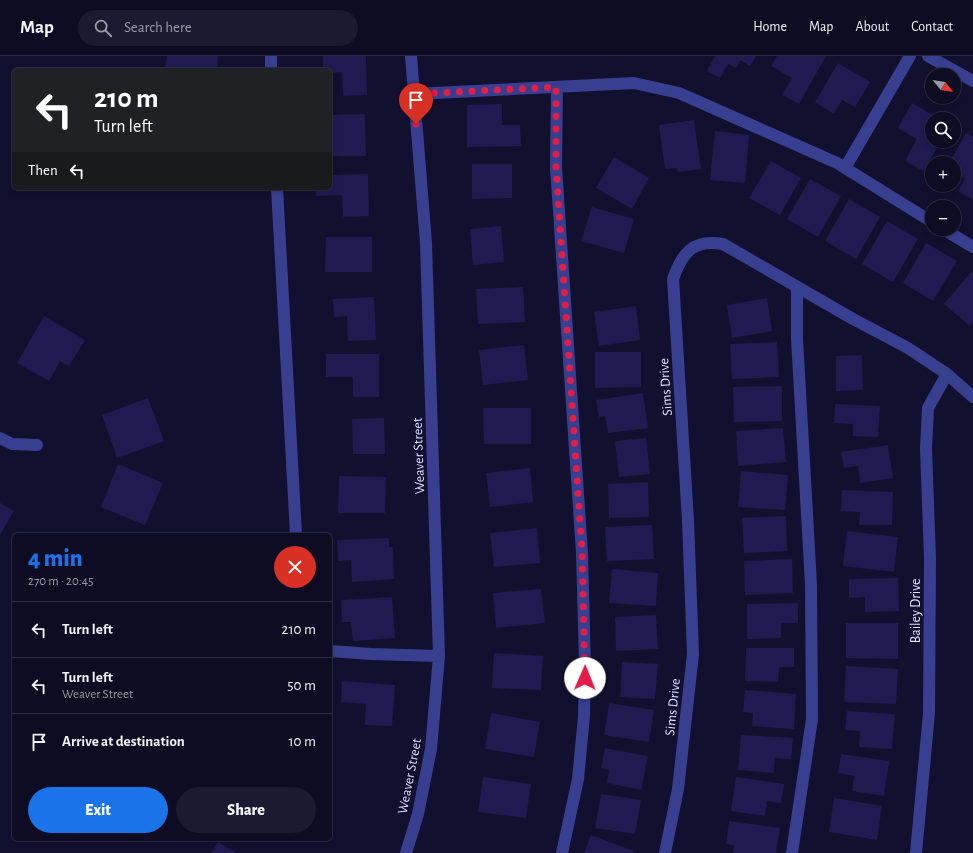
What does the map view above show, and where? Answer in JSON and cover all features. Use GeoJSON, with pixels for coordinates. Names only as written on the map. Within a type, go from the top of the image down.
{"type":"FeatureCollection","features":[{"type":"Feature","properties":{"kind":"street"},"geometry":{"type":"LineString","coordinates":[[271,56],[271,68]]}},
{"type":"Feature","properties":{"kind":"street","name":"Weaver Street"},"geometry":{"type":"LineString","coordinates":[[406,853],[418,814],[431,750],[439,656],[426,243],[411,56]]}},
{"type":"Feature","properties":{"kind":"street"},"geometry":{"type":"LineString","coordinates":[[845,168],[910,56]]}},
{"type":"Feature","properties":{"kind":"street"},"geometry":{"type":"LineString","coordinates":[[928,56],[973,81]]}},
{"type":"Feature","properties":{"kind":"street"},"geometry":{"type":"LineString","coordinates":[[414,94],[634,83],[679,93],[845,168],[925,218]]}},
{"type":"Feature","properties":{"kind":"street"},"geometry":{"type":"LineString","coordinates":[[556,87],[556,167],[582,552],[585,665],[584,716],[578,779],[562,853]]}},
{"type":"Feature","properties":{"kind":"street"},"geometry":{"type":"LineString","coordinates":[[277,190],[296,533]]}},
{"type":"Feature","properties":{"kind":"street"},"geometry":{"type":"LineString","coordinates":[[955,236],[973,247]]}},
{"type":"Feature","properties":{"kind":"street","name":"Sims Drive"},"geometry":{"type":"LineString","coordinates":[[665,853],[678,789],[693,654],[688,520],[673,279],[680,261],[699,244],[723,244],[797,287],[908,348],[947,374],[973,397]]}},
{"type":"Feature","properties":{"kind":"street"},"geometry":{"type":"LineString","coordinates":[[792,853],[812,719],[811,584],[797,339],[797,287]]}},
{"type":"Feature","properties":{"kind":"street","name":"Bailey Drive"},"geometry":{"type":"LineString","coordinates":[[916,853],[929,713],[930,558],[926,449],[928,408],[947,374]]}},
{"type":"Feature","properties":{"kind":"street"},"geometry":{"type":"LineString","coordinates":[[0,438],[12,444],[37,444]]}},
{"type":"Feature","properties":{"kind":"street"},"geometry":{"type":"LineString","coordinates":[[332,651],[439,656]]}},
{"type":"Feature","properties":{"kind":"building"},"geometry":{"type":"Polygon","coordinates":[[[167,56],[218,56],[217,68],[165,68],[167,56]]]}},
{"type":"Feature","properties":{"kind":"building"},"geometry":{"type":"Polygon","coordinates":[[[323,56],[366,56],[367,95],[343,96],[342,72],[332,73],[332,68],[323,68],[323,56]]]}},
{"type":"Feature","properties":{"kind":"building"},"geometry":{"type":"Polygon","coordinates":[[[715,56],[756,56],[750,66],[740,60],[736,68],[728,64],[720,78],[707,71],[715,56]]]}},
{"type":"Feature","properties":{"kind":"building"},"geometry":{"type":"Polygon","coordinates":[[[777,56],[826,56],[799,104],[782,95],[792,78],[771,66],[777,56]]]}},
{"type":"Feature","properties":{"kind":"building"},"geometry":{"type":"Polygon","coordinates":[[[838,63],[870,82],[855,107],[842,100],[834,114],[815,102],[838,63]]]}},
{"type":"Feature","properties":{"kind":"building"},"geometry":{"type":"Polygon","coordinates":[[[912,103],[928,112],[925,112],[925,148],[937,148],[932,156],[925,156],[925,168],[923,171],[905,161],[917,139],[898,128],[912,103]]]}},
{"type":"Feature","properties":{"kind":"building"},"geometry":{"type":"Polygon","coordinates":[[[502,104],[502,125],[520,125],[521,146],[467,147],[467,105],[502,104]]]}},
{"type":"Feature","properties":{"kind":"building"},"geometry":{"type":"Polygon","coordinates":[[[365,114],[366,156],[332,156],[332,115],[365,114]]]}},
{"type":"Feature","properties":{"kind":"building"},"geometry":{"type":"Polygon","coordinates":[[[694,120],[701,169],[678,172],[677,168],[665,169],[659,125],[694,120]]]}},
{"type":"Feature","properties":{"kind":"building"},"geometry":{"type":"Polygon","coordinates":[[[715,131],[749,135],[745,183],[710,180],[715,131]]]}},
{"type":"Feature","properties":{"kind":"building"},"geometry":{"type":"Polygon","coordinates":[[[966,133],[973,137],[973,200],[960,192],[961,192],[961,186],[965,179],[961,176],[961,156],[953,156],[958,148],[961,148],[961,142],[966,133]]]}},
{"type":"Feature","properties":{"kind":"building"},"geometry":{"type":"Polygon","coordinates":[[[614,157],[649,178],[632,209],[596,188],[614,157]]]}},
{"type":"Feature","properties":{"kind":"building"},"geometry":{"type":"Polygon","coordinates":[[[771,161],[801,178],[780,215],[749,198],[771,161]]]}},
{"type":"Feature","properties":{"kind":"building"},"geometry":{"type":"Polygon","coordinates":[[[472,164],[512,164],[512,198],[472,199],[472,164]]]}},
{"type":"Feature","properties":{"kind":"building"},"geometry":{"type":"Polygon","coordinates":[[[368,174],[369,216],[343,217],[342,195],[316,196],[316,190],[332,190],[332,175],[368,174]]]}},
{"type":"Feature","properties":{"kind":"building"},"geometry":{"type":"Polygon","coordinates":[[[810,179],[841,196],[818,237],[787,219],[810,179]]]}},
{"type":"Feature","properties":{"kind":"building"},"geometry":{"type":"Polygon","coordinates":[[[849,199],[880,217],[856,259],[825,241],[849,199]]]}},
{"type":"Feature","properties":{"kind":"building"},"geometry":{"type":"Polygon","coordinates":[[[592,207],[634,219],[624,253],[581,241],[592,207]]]}},
{"type":"Feature","properties":{"kind":"building"},"geometry":{"type":"Polygon","coordinates":[[[887,221],[918,239],[893,282],[862,264],[887,221]]]}},
{"type":"Feature","properties":{"kind":"building"},"geometry":{"type":"Polygon","coordinates":[[[501,226],[504,262],[473,265],[470,229],[501,226]]]}},
{"type":"Feature","properties":{"kind":"building"},"geometry":{"type":"Polygon","coordinates":[[[326,237],[372,237],[372,272],[325,272],[326,237]]]}},
{"type":"Feature","properties":{"kind":"building"},"geometry":{"type":"Polygon","coordinates":[[[926,243],[957,261],[933,301],[903,283],[926,243]]]}},
{"type":"Feature","properties":{"kind":"building"},"geometry":{"type":"Polygon","coordinates":[[[971,272],[973,274],[973,322],[970,326],[944,304],[971,272]]]}},
{"type":"Feature","properties":{"kind":"building"},"geometry":{"type":"Polygon","coordinates":[[[523,287],[525,322],[478,324],[476,289],[523,287]]]}},
{"type":"Feature","properties":{"kind":"building"},"geometry":{"type":"Polygon","coordinates":[[[374,297],[376,340],[348,341],[347,316],[334,317],[333,299],[374,297]]]}},
{"type":"Feature","properties":{"kind":"building"},"geometry":{"type":"Polygon","coordinates":[[[767,298],[772,331],[732,338],[727,305],[767,298]]]}},
{"type":"Feature","properties":{"kind":"building"},"geometry":{"type":"Polygon","coordinates":[[[636,306],[640,340],[599,346],[594,312],[636,306]]]}},
{"type":"Feature","properties":{"kind":"building"},"geometry":{"type":"Polygon","coordinates":[[[44,316],[85,340],[69,366],[60,361],[49,381],[17,363],[44,316]]]}},
{"type":"Feature","properties":{"kind":"building"},"geometry":{"type":"Polygon","coordinates":[[[777,342],[779,377],[732,379],[730,344],[777,342]]]}},
{"type":"Feature","properties":{"kind":"building"},"geometry":{"type":"Polygon","coordinates":[[[524,345],[528,380],[483,385],[479,350],[524,345]]]}},
{"type":"Feature","properties":{"kind":"building"},"geometry":{"type":"Polygon","coordinates":[[[595,352],[641,352],[641,387],[595,388],[595,352]]]}},
{"type":"Feature","properties":{"kind":"building"},"geometry":{"type":"Polygon","coordinates":[[[326,354],[379,354],[379,397],[353,397],[353,377],[326,377],[326,354]]]}},
{"type":"Feature","properties":{"kind":"building"},"geometry":{"type":"Polygon","coordinates":[[[862,355],[863,390],[836,391],[836,356],[862,355]]]}},
{"type":"Feature","properties":{"kind":"building"},"geometry":{"type":"Polygon","coordinates":[[[782,386],[782,421],[734,422],[733,387],[782,386]]]}},
{"type":"Feature","properties":{"kind":"building"},"geometry":{"type":"Polygon","coordinates":[[[643,393],[648,428],[608,433],[605,416],[599,417],[596,400],[643,393]]]}},
{"type":"Feature","properties":{"kind":"building"},"geometry":{"type":"Polygon","coordinates":[[[148,398],[164,441],[117,458],[102,415],[148,398]]]}},
{"type":"Feature","properties":{"kind":"building"},"geometry":{"type":"Polygon","coordinates":[[[835,404],[880,406],[878,437],[853,436],[853,424],[834,423],[835,404]]]}},
{"type":"Feature","properties":{"kind":"building"},"geometry":{"type":"Polygon","coordinates":[[[483,408],[531,408],[531,444],[484,444],[483,408]]]}},
{"type":"Feature","properties":{"kind":"building"},"geometry":{"type":"Polygon","coordinates":[[[384,418],[385,454],[353,454],[352,419],[384,418]]]}},
{"type":"Feature","properties":{"kind":"building"},"geometry":{"type":"Polygon","coordinates":[[[783,428],[786,462],[738,466],[736,431],[783,428]]]}},
{"type":"Feature","properties":{"kind":"building"},"geometry":{"type":"Polygon","coordinates":[[[646,438],[650,474],[619,477],[615,441],[646,438]]]}},
{"type":"Feature","properties":{"kind":"building"},"geometry":{"type":"Polygon","coordinates":[[[888,445],[893,478],[860,483],[858,466],[844,468],[841,452],[888,445]]]}},
{"type":"Feature","properties":{"kind":"building"},"geometry":{"type":"Polygon","coordinates":[[[118,464],[163,483],[145,525],[101,507],[118,464]]]}},
{"type":"Feature","properties":{"kind":"building"},"geometry":{"type":"Polygon","coordinates":[[[530,468],[533,502],[490,507],[486,473],[530,468]]]}},
{"type":"Feature","properties":{"kind":"building"},"geometry":{"type":"Polygon","coordinates":[[[741,471],[788,475],[785,510],[738,507],[741,471]]]}},
{"type":"Feature","properties":{"kind":"building"},"geometry":{"type":"Polygon","coordinates":[[[339,476],[386,477],[385,513],[338,513],[339,476]]]}},
{"type":"Feature","properties":{"kind":"building"},"geometry":{"type":"Polygon","coordinates":[[[648,482],[649,517],[609,518],[608,484],[648,482]]]}},
{"type":"Feature","properties":{"kind":"building"},"geometry":{"type":"Polygon","coordinates":[[[842,490],[893,492],[892,525],[859,525],[860,512],[841,511],[842,490]]]}},
{"type":"Feature","properties":{"kind":"building"},"geometry":{"type":"Polygon","coordinates":[[[0,503],[14,511],[0,535],[0,503]]]}},
{"type":"Feature","properties":{"kind":"building"},"geometry":{"type":"Polygon","coordinates":[[[786,516],[787,551],[744,553],[742,518],[786,516]]]}},
{"type":"Feature","properties":{"kind":"building"},"geometry":{"type":"Polygon","coordinates":[[[652,525],[654,559],[607,561],[605,527],[652,525]]]}},
{"type":"Feature","properties":{"kind":"building"},"geometry":{"type":"Polygon","coordinates":[[[537,528],[540,563],[494,567],[490,533],[537,528]]]}},
{"type":"Feature","properties":{"kind":"building"},"geometry":{"type":"Polygon","coordinates":[[[847,531],[898,537],[894,572],[843,566],[847,531]]]}},
{"type":"Feature","properties":{"kind":"building"},"geometry":{"type":"Polygon","coordinates":[[[389,538],[389,547],[393,547],[394,579],[352,582],[351,560],[338,561],[337,540],[389,538]]]}},
{"type":"Feature","properties":{"kind":"building"},"geometry":{"type":"Polygon","coordinates":[[[792,559],[793,593],[745,595],[744,561],[792,559]]]}},
{"type":"Feature","properties":{"kind":"building"},"geometry":{"type":"Polygon","coordinates":[[[612,569],[658,573],[656,606],[609,603],[612,569]]]}},
{"type":"Feature","properties":{"kind":"building"},"geometry":{"type":"Polygon","coordinates":[[[898,578],[899,611],[865,612],[865,597],[849,598],[849,579],[898,578]]]}},
{"type":"Feature","properties":{"kind":"building"},"geometry":{"type":"Polygon","coordinates":[[[541,589],[545,623],[496,628],[493,593],[541,589]]]}},
{"type":"Feature","properties":{"kind":"building"},"geometry":{"type":"Polygon","coordinates":[[[392,597],[395,638],[353,641],[351,622],[342,622],[341,600],[392,597]]]}},
{"type":"Feature","properties":{"kind":"building"},"geometry":{"type":"Polygon","coordinates":[[[798,603],[798,623],[781,623],[781,638],[747,639],[747,604],[798,603]]]}},
{"type":"Feature","properties":{"kind":"building"},"geometry":{"type":"Polygon","coordinates":[[[656,615],[658,649],[616,651],[615,617],[656,615]]]}},
{"type":"Feature","properties":{"kind":"building"},"geometry":{"type":"Polygon","coordinates":[[[846,623],[898,623],[898,659],[846,658],[846,623]]]}},
{"type":"Feature","properties":{"kind":"building"},"geometry":{"type":"Polygon","coordinates":[[[746,648],[794,648],[794,667],[779,667],[778,682],[745,681],[746,648]]]}},
{"type":"Feature","properties":{"kind":"building"},"geometry":{"type":"Polygon","coordinates":[[[494,653],[543,656],[541,690],[492,688],[494,653]]]}},
{"type":"Feature","properties":{"kind":"building"},"geometry":{"type":"Polygon","coordinates":[[[622,662],[658,664],[655,699],[620,697],[622,662]]]}},
{"type":"Feature","properties":{"kind":"building"},"geometry":{"type":"Polygon","coordinates":[[[846,666],[898,669],[896,704],[844,702],[846,666]]]}},
{"type":"Feature","properties":{"kind":"building"},"geometry":{"type":"Polygon","coordinates":[[[342,681],[395,685],[392,726],[365,725],[366,704],[341,702],[342,681]]]}},
{"type":"Feature","properties":{"kind":"building"},"geometry":{"type":"Polygon","coordinates":[[[745,690],[796,694],[794,729],[752,726],[753,713],[743,712],[745,690]]]}},
{"type":"Feature","properties":{"kind":"building"},"geometry":{"type":"Polygon","coordinates":[[[609,703],[654,710],[649,742],[604,735],[609,703]]]}},
{"type":"Feature","properties":{"kind":"building"},"geometry":{"type":"Polygon","coordinates":[[[847,711],[895,714],[892,749],[859,747],[860,731],[845,730],[847,711]]]}},
{"type":"Feature","properties":{"kind":"building"},"geometry":{"type":"Polygon","coordinates":[[[491,713],[540,722],[534,757],[485,749],[491,713]]]}},
{"type":"Feature","properties":{"kind":"building"},"geometry":{"type":"Polygon","coordinates":[[[741,735],[793,738],[791,759],[775,758],[774,773],[738,770],[741,735]]]}},
{"type":"Feature","properties":{"kind":"building"},"geometry":{"type":"Polygon","coordinates":[[[605,748],[648,756],[641,790],[607,783],[609,770],[601,768],[605,748]]]}},
{"type":"Feature","properties":{"kind":"building"},"geometry":{"type":"Polygon","coordinates":[[[841,754],[889,761],[884,796],[852,791],[854,776],[838,773],[841,754]]]}},
{"type":"Feature","properties":{"kind":"building"},"geometry":{"type":"Polygon","coordinates":[[[483,777],[531,784],[526,818],[478,812],[483,777]]]}},
{"type":"Feature","properties":{"kind":"building"},"geometry":{"type":"Polygon","coordinates":[[[736,777],[784,784],[781,803],[767,801],[765,816],[731,811],[736,777]]]}},
{"type":"Feature","properties":{"kind":"building"},"geometry":{"type":"Polygon","coordinates":[[[601,794],[641,800],[635,834],[595,828],[601,794]]]}},
{"type":"Feature","properties":{"kind":"building"},"geometry":{"type":"Polygon","coordinates":[[[834,798],[882,806],[877,840],[829,832],[834,798]]]}},
{"type":"Feature","properties":{"kind":"building"},"geometry":{"type":"Polygon","coordinates":[[[729,821],[780,828],[776,853],[733,853],[734,845],[726,844],[729,821]]]}},
{"type":"Feature","properties":{"kind":"building"},"geometry":{"type":"Polygon","coordinates":[[[591,835],[634,851],[633,853],[584,853],[591,835]]]}},
{"type":"Feature","properties":{"kind":"building"},"geometry":{"type":"Polygon","coordinates":[[[218,842],[237,853],[211,853],[218,842]]]}},
{"type":"Feature","properties":{"kind":"route"},"geometry":{"type":"LineString","coordinates":[[416,124],[414,94],[556,87],[556,167],[582,552],[585,678]]}}]}
